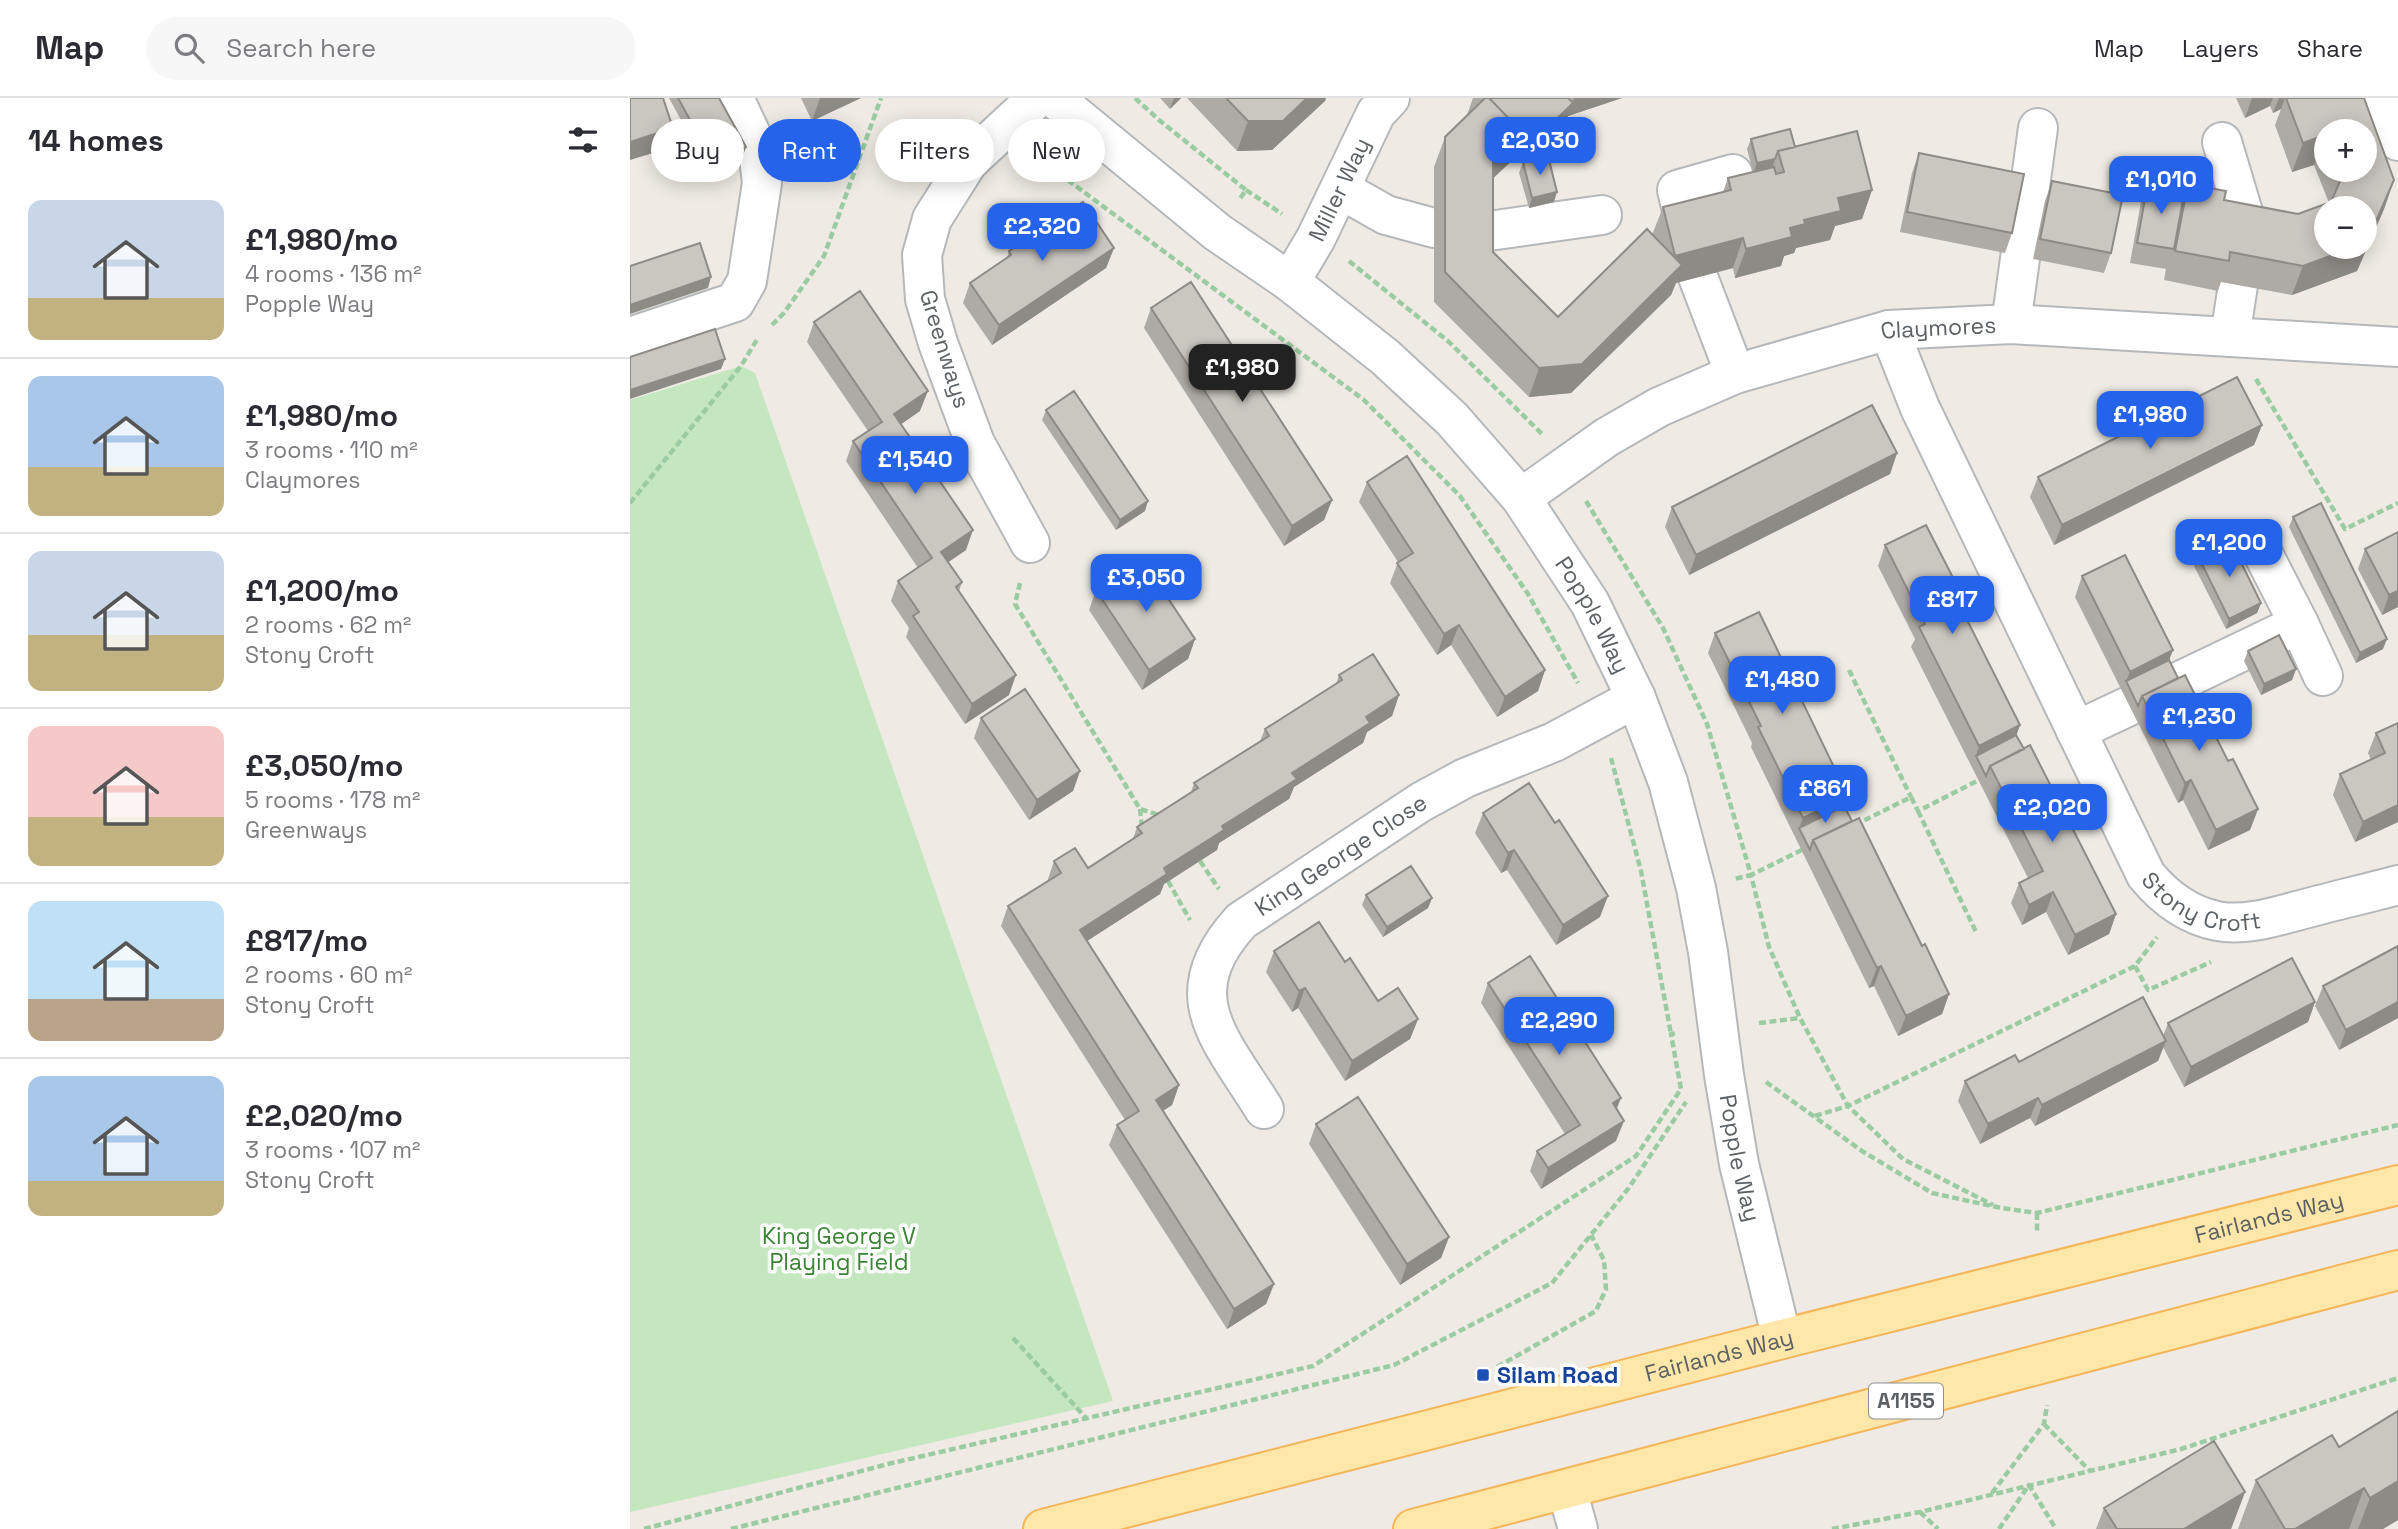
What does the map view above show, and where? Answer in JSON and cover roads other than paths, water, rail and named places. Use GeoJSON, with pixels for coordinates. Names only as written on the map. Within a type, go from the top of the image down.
{"type":"FeatureCollection","features":[{"type":"Feature","properties":{"kind":"main road","name":"Fairlands Way"},"geometry":{"type":"LineString","coordinates":[[1042,1529],[1782,1339],[2398,1185]]}},
{"type":"Feature","properties":{"kind":"main road","name":"A1155"},"geometry":{"type":"LineString","coordinates":[[1413,1529],[2398,1270]]}},
{"type":"Feature","properties":{"kind":"street"},"geometry":{"type":"LineString","coordinates":[[630,337],[735,302],[747,281],[762,183],[758,149],[734,98]]}},
{"type":"Feature","properties":{"kind":"street","name":"Greenways"},"geometry":{"type":"LineString","coordinates":[[1030,543],[975,443],[938,343],[925,299],[922,255],[932,219],[968,162],[1037,98]]}},
{"type":"Feature","properties":{"kind":"street","name":"Popple Way"},"geometry":{"type":"LineString","coordinates":[[1054,98],[1217,232],[1290,282],[1385,357],[1452,419],[1521,498],[1590,603],[1636,698],[1668,782],[1696,888],[1739,1164],[1782,1339]]}},
{"type":"Feature","properties":{"kind":"street","name":"Miller Way"},"geometry":{"type":"LineString","coordinates":[[1290,282],[1340,189],[1375,103]]}},
{"type":"Feature","properties":{"kind":"street"},"geometry":{"type":"LineString","coordinates":[[2011,324],[2038,128]]}},
{"type":"Feature","properties":{"kind":"street"},"geometry":{"type":"LineString","coordinates":[[2222,142],[2245,219],[2243,235]]}},
{"type":"Feature","properties":{"kind":"street"},"geometry":{"type":"LineString","coordinates":[[1686,227],[1677,191],[1733,174]]}},
{"type":"Feature","properties":{"kind":"street"},"geometry":{"type":"LineString","coordinates":[[1340,189],[1386,215],[1434,228]]}},
{"type":"Feature","properties":{"kind":"street"},"geometry":{"type":"LineString","coordinates":[[1482,232],[1602,215]]}},
{"type":"Feature","properties":{"kind":"street"},"geometry":{"type":"LineString","coordinates":[[1698,277],[1735,374]]}},
{"type":"Feature","properties":{"kind":"street"},"geometry":{"type":"LineString","coordinates":[[2230,337],[2238,285]]}},
{"type":"Feature","properties":{"kind":"street","name":"Claymores"},"geometry":{"type":"LineString","coordinates":[[1521,498],[1607,437],[1659,407],[1735,374],[1889,330],[2011,324],[2398,347]]}},
{"type":"Feature","properties":{"kind":"street","name":"Stony Croft"},"geometry":{"type":"LineString","coordinates":[[1889,330],[1920,408],[2076,731],[2146,875],[2162,894],[2197,915],[2218,921],[2242,922],[2398,885]]}},
{"type":"Feature","properties":{"kind":"street"},"geometry":{"type":"LineString","coordinates":[[2256,540],[2323,676]]}},
{"type":"Feature","properties":{"kind":"street"},"geometry":{"type":"LineString","coordinates":[[2172,685],[2299,624]]}},
{"type":"Feature","properties":{"kind":"street","name":"King George Close"},"geometry":{"type":"LineString","coordinates":[[1264,1110],[1212,1025],[1206,1000],[1207,979],[1214,959],[1227,937],[1241,922],[1421,802],[1465,778],[1553,742],[1636,698]]}},
{"type":"Feature","properties":{"kind":"street"},"geometry":{"type":"LineString","coordinates":[[2076,731],[2129,706]]}},
{"type":"Feature","properties":{"kind":"street"},"geometry":{"type":"LineString","coordinates":[[1567,1490],[1577,1529]]}},
{"type":"Feature","properties":{"kind":"place","name":"Silam Road"},"geometry":{"type":"Point","coordinates":[1483,1375]}},
{"type":"Feature","properties":{"kind":"park label","name":"King George V Playing Field"},"geometry":{"type":"Point","coordinates":[839,1249]}}]}
